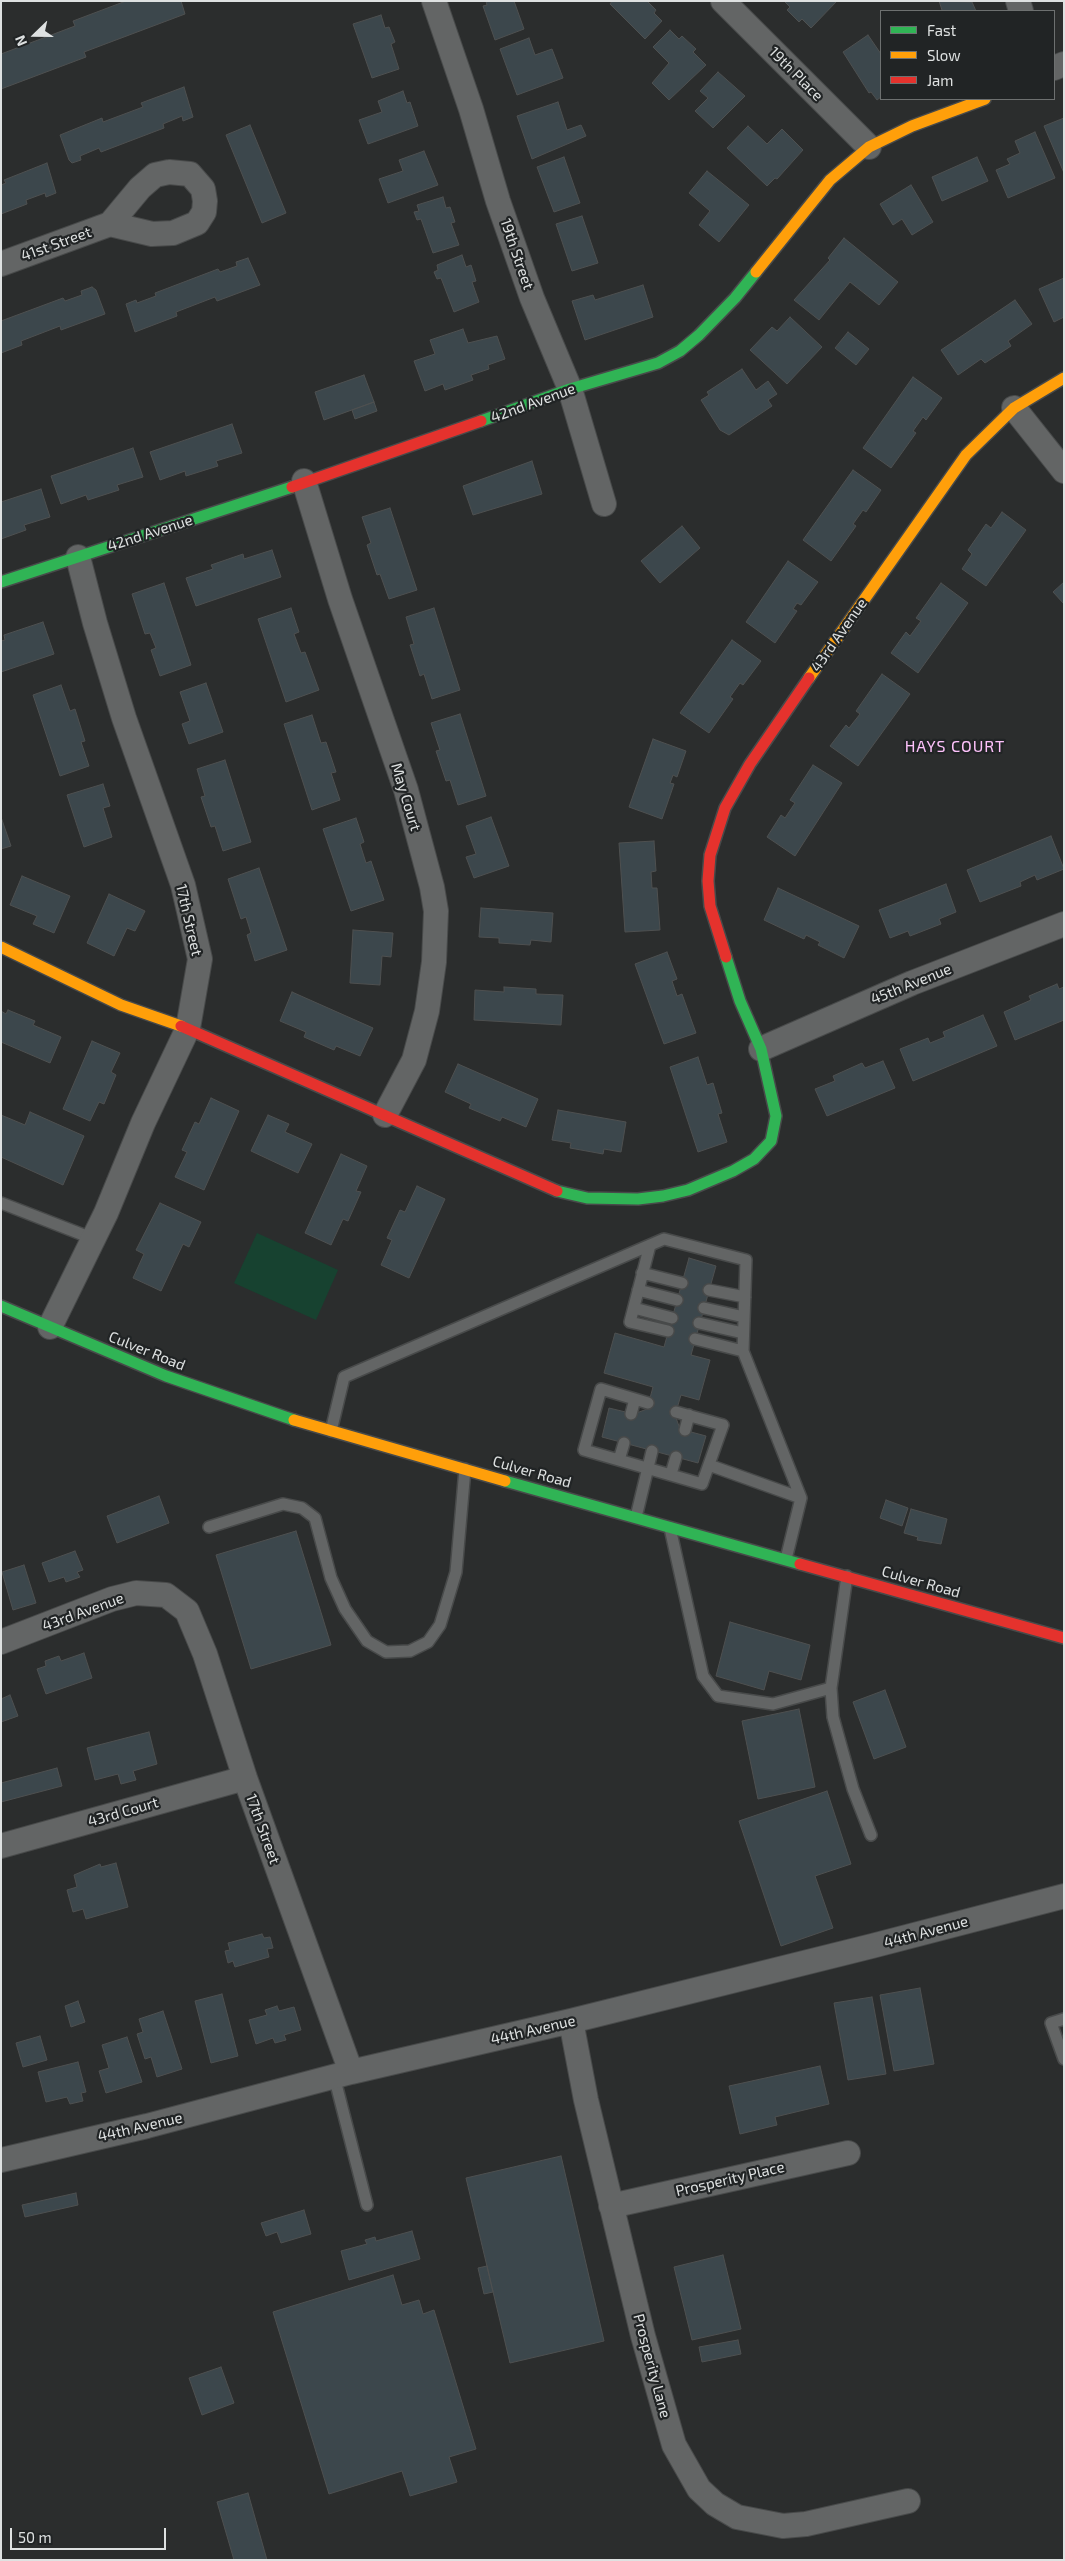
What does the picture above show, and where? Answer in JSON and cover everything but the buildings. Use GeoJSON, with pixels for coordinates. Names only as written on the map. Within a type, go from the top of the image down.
{"type":"FeatureCollection","features":[{"type":"Feature","properties":{"kind":"street","name":"19th Street"},"geometry":{"type":"LineString","coordinates":[[434,1],[471,109],[501,210],[532,298],[570,389],[604,504]]}},
{"type":"Feature","properties":{"kind":"street","name":"19th Place"},"geometry":{"type":"LineString","coordinates":[[723,1],[869,147]]}},
{"type":"Feature","properties":{"kind":"street","name":"42nd Avenue"},"geometry":{"type":"LineString","coordinates":[[1,582],[398,452],[570,389],[658,363],[680,351],[699,335],[734,298],[830,180],[869,147],[912,126],[983,100]]}},
{"type":"Feature","properties":{"kind":"street","name":"41st Street"},"geometry":{"type":"LineString","coordinates":[[1,264],[110,224]]}},
{"type":"Feature","properties":{"kind":"street","name":"43rd Avenue"},"geometry":{"type":"LineString","coordinates":[[1,947],[121,1005],[188,1028],[540,1185],[563,1193],[588,1198],[621,1199],[663,1196],[688,1190],[733,1171],[754,1159],[771,1141],[776,1116],[761,1049],[740,1002],[710,906],[708,881],[710,855],[725,808],[773,729],[966,455],[983,436],[1014,408],[1064,378]]}},
{"type":"Feature","properties":{"kind":"street"},"geometry":{"type":"LineString","coordinates":[[1014,408],[1064,471]]}},
{"type":"Feature","properties":{"kind":"street","name":"May Court"},"geometry":{"type":"LineString","coordinates":[[304,482],[340,599],[406,790],[432,887],[436,911],[435,954],[427,1011],[414,1060],[385,1115]]}},
{"type":"Feature","properties":{"kind":"street","name":"17th Street"},"geometry":{"type":"LineString","coordinates":[[50,1327],[94,1239],[143,1123],[188,1028],[200,959],[183,885],[115,688],[78,557]]}},
{"type":"Feature","properties":{"kind":"street","name":"45th Avenue"},"geometry":{"type":"LineString","coordinates":[[761,1049],[912,983],[1064,924]]}},
{"type":"Feature","properties":{"kind":"street","name":"Culver Road"},"geometry":{"type":"LineString","coordinates":[[1,1306],[166,1376],[331,1431],[1064,1638]]}},
{"type":"Feature","properties":{"kind":"street","name":"43rd Avenue"},"geometry":{"type":"LineString","coordinates":[[1,1642],[112,1599],[136,1592],[166,1594]]}},
{"type":"Feature","properties":{"kind":"street","name":"17th Street"},"geometry":{"type":"LineString","coordinates":[[166,1594],[187,1610],[205,1654],[342,2074]]}},
{"type":"Feature","properties":{"kind":"street","name":"43rd Court"},"geometry":{"type":"LineString","coordinates":[[1,1846],[245,1778]]}},
{"type":"Feature","properties":{"kind":"street","name":"44th Avenue"},"geometry":{"type":"LineString","coordinates":[[1,2160],[147,2126],[342,2074],[571,2021],[1064,1896]]}},
{"type":"Feature","properties":{"kind":"street","name":"Prosperity Lane"},"geometry":{"type":"LineString","coordinates":[[571,2021],[586,2100],[643,2336],[674,2445],[699,2489],[715,2504],[737,2517],[782,2526],[806,2524],[908,2501]]}},
{"type":"Feature","properties":{"kind":"street","name":"Prosperity Place"},"geometry":{"type":"LineString","coordinates":[[612,2206],[848,2153]]}},
{"type":"Feature","properties":{"kind":"lane"},"geometry":{"type":"LineString","coordinates":[[1,1203],[94,1239]]}},
{"type":"Feature","properties":{"kind":"lane"},"geometry":{"type":"LineString","coordinates":[[331,1431],[344,1377],[664,1239],[746,1260],[743,1350],[801,1498],[786,1559]]}},
{"type":"Feature","properties":{"kind":"lane"},"geometry":{"type":"LineString","coordinates":[[650,1245],[630,1322],[668,1331]]}},
{"type":"Feature","properties":{"kind":"lane"},"geometry":{"type":"LineString","coordinates":[[642,1273],[682,1283]]}},
{"type":"Feature","properties":{"kind":"lane"},"geometry":{"type":"LineString","coordinates":[[638,1290],[677,1300]]}},
{"type":"Feature","properties":{"kind":"lane"},"geometry":{"type":"LineString","coordinates":[[709,1290],[745,1297]]}},
{"type":"Feature","properties":{"kind":"lane"},"geometry":{"type":"LineString","coordinates":[[634,1308],[672,1318]]}},
{"type":"Feature","properties":{"kind":"lane"},"geometry":{"type":"LineString","coordinates":[[704,1308],[744,1317]]}},
{"type":"Feature","properties":{"kind":"lane"},"geometry":{"type":"LineString","coordinates":[[699,1323],[743,1333]]}},
{"type":"Feature","properties":{"kind":"lane"},"geometry":{"type":"LineString","coordinates":[[695,1339],[743,1350]]}},
{"type":"Feature","properties":{"kind":"lane"},"geometry":{"type":"LineString","coordinates":[[648,1403],[601,1389],[584,1450],[702,1484],[723,1425],[676,1412]]}},
{"type":"Feature","properties":{"kind":"lane"},"geometry":{"type":"LineString","coordinates":[[631,1414],[635,1399]]}},
{"type":"Feature","properties":{"kind":"lane"},"geometry":{"type":"LineString","coordinates":[[685,1430],[689,1415]]}},
{"type":"Feature","properties":{"kind":"lane"},"geometry":{"type":"LineString","coordinates":[[619,1460],[624,1443]]}},
{"type":"Feature","properties":{"kind":"lane"},"geometry":{"type":"LineString","coordinates":[[636,1517],[652,1451]]}},
{"type":"Feature","properties":{"kind":"lane"},"geometry":{"type":"LineString","coordinates":[[671,1474],[676,1457]]}},
{"type":"Feature","properties":{"kind":"lane"},"geometry":{"type":"LineString","coordinates":[[709,1465],[801,1498]]}},
{"type":"Feature","properties":{"kind":"lane"},"geometry":{"type":"LineString","coordinates":[[209,1527],[283,1504],[302,1508],[315,1518],[331,1578],[345,1609],[366,1641],[386,1652],[410,1651],[428,1642],[440,1625],[456,1572],[466,1469]]}},
{"type":"Feature","properties":{"kind":"lane"},"geometry":{"type":"LineString","coordinates":[[669,1527],[703,1676],[718,1696],[773,1704],[831,1688]]}},
{"type":"Feature","properties":{"kind":"lane"},"geometry":{"type":"LineString","coordinates":[[847,1576],[831,1688],[833,1717],[853,1789],[870,1835]]}},
{"type":"Feature","properties":{"kind":"lane"},"geometry":{"type":"LineString","coordinates":[[1064,2019],[1051,2023],[1064,2060]]}},
{"type":"Feature","properties":{"kind":"lane"},"geometry":{"type":"LineString","coordinates":[[342,2074],[367,2205]]}},
{"type":"Feature","properties":{"kind":"green space"},"geometry":{"type":"Polygon","coordinates":[[[257,1233],[338,1270],[316,1320],[234,1283],[257,1233]]]}},
{"type":"Feature","properties":{"kind":"traffic: fast"},"geometry":{"type":"LineString","coordinates":[[481,421],[570,389],[658,363],[680,351],[699,335],[735,298],[756,272]]}},
{"type":"Feature","properties":{"kind":"traffic: fast"},"geometry":{"type":"LineString","coordinates":[[1,582],[292,487]]}},
{"type":"Feature","properties":{"kind":"traffic: fast"},"geometry":{"type":"LineString","coordinates":[[557,1191],[587,1198],[638,1199],[663,1196],[688,1190],[733,1171],[754,1159],[771,1141],[776,1116],[761,1049],[740,1001],[726,957]]}},
{"type":"Feature","properties":{"kind":"traffic: fast"},"geometry":{"type":"LineString","coordinates":[[1,1306],[166,1376],[294,1420]]}},
{"type":"Feature","properties":{"kind":"traffic: fast"},"geometry":{"type":"LineString","coordinates":[[505,1481],[800,1564]]}},
{"type":"Feature","properties":{"kind":"traffic: slow"},"geometry":{"type":"LineString","coordinates":[[756,272],[830,180],[869,147],[912,126],[982,100]]}},
{"type":"Feature","properties":{"kind":"traffic: slow"},"geometry":{"type":"LineString","coordinates":[[809,678],[966,455],[1014,408],[1064,378]]}},
{"type":"Feature","properties":{"kind":"traffic: slow"},"geometry":{"type":"LineString","coordinates":[[1,947],[121,1005],[181,1026]]}},
{"type":"Feature","properties":{"kind":"traffic: slow"},"geometry":{"type":"LineString","coordinates":[[294,1420],[505,1481]]}},
{"type":"Feature","properties":{"kind":"traffic: jam"},"geometry":{"type":"LineString","coordinates":[[292,487],[481,421]]}},
{"type":"Feature","properties":{"kind":"traffic: jam"},"geometry":{"type":"LineString","coordinates":[[726,957],[710,906],[708,881],[710,855],[725,808],[750,764],[809,678]]}},
{"type":"Feature","properties":{"kind":"traffic: jam"},"geometry":{"type":"LineString","coordinates":[[181,1026],[557,1191]]}},
{"type":"Feature","properties":{"kind":"traffic: jam"},"geometry":{"type":"LineString","coordinates":[[800,1564],[1064,1638]]}},
{"type":"Feature","properties":{"kind":"district","name":"HAYS COURT"},"geometry":{"type":"Point","coordinates":[955,747]}}]}
